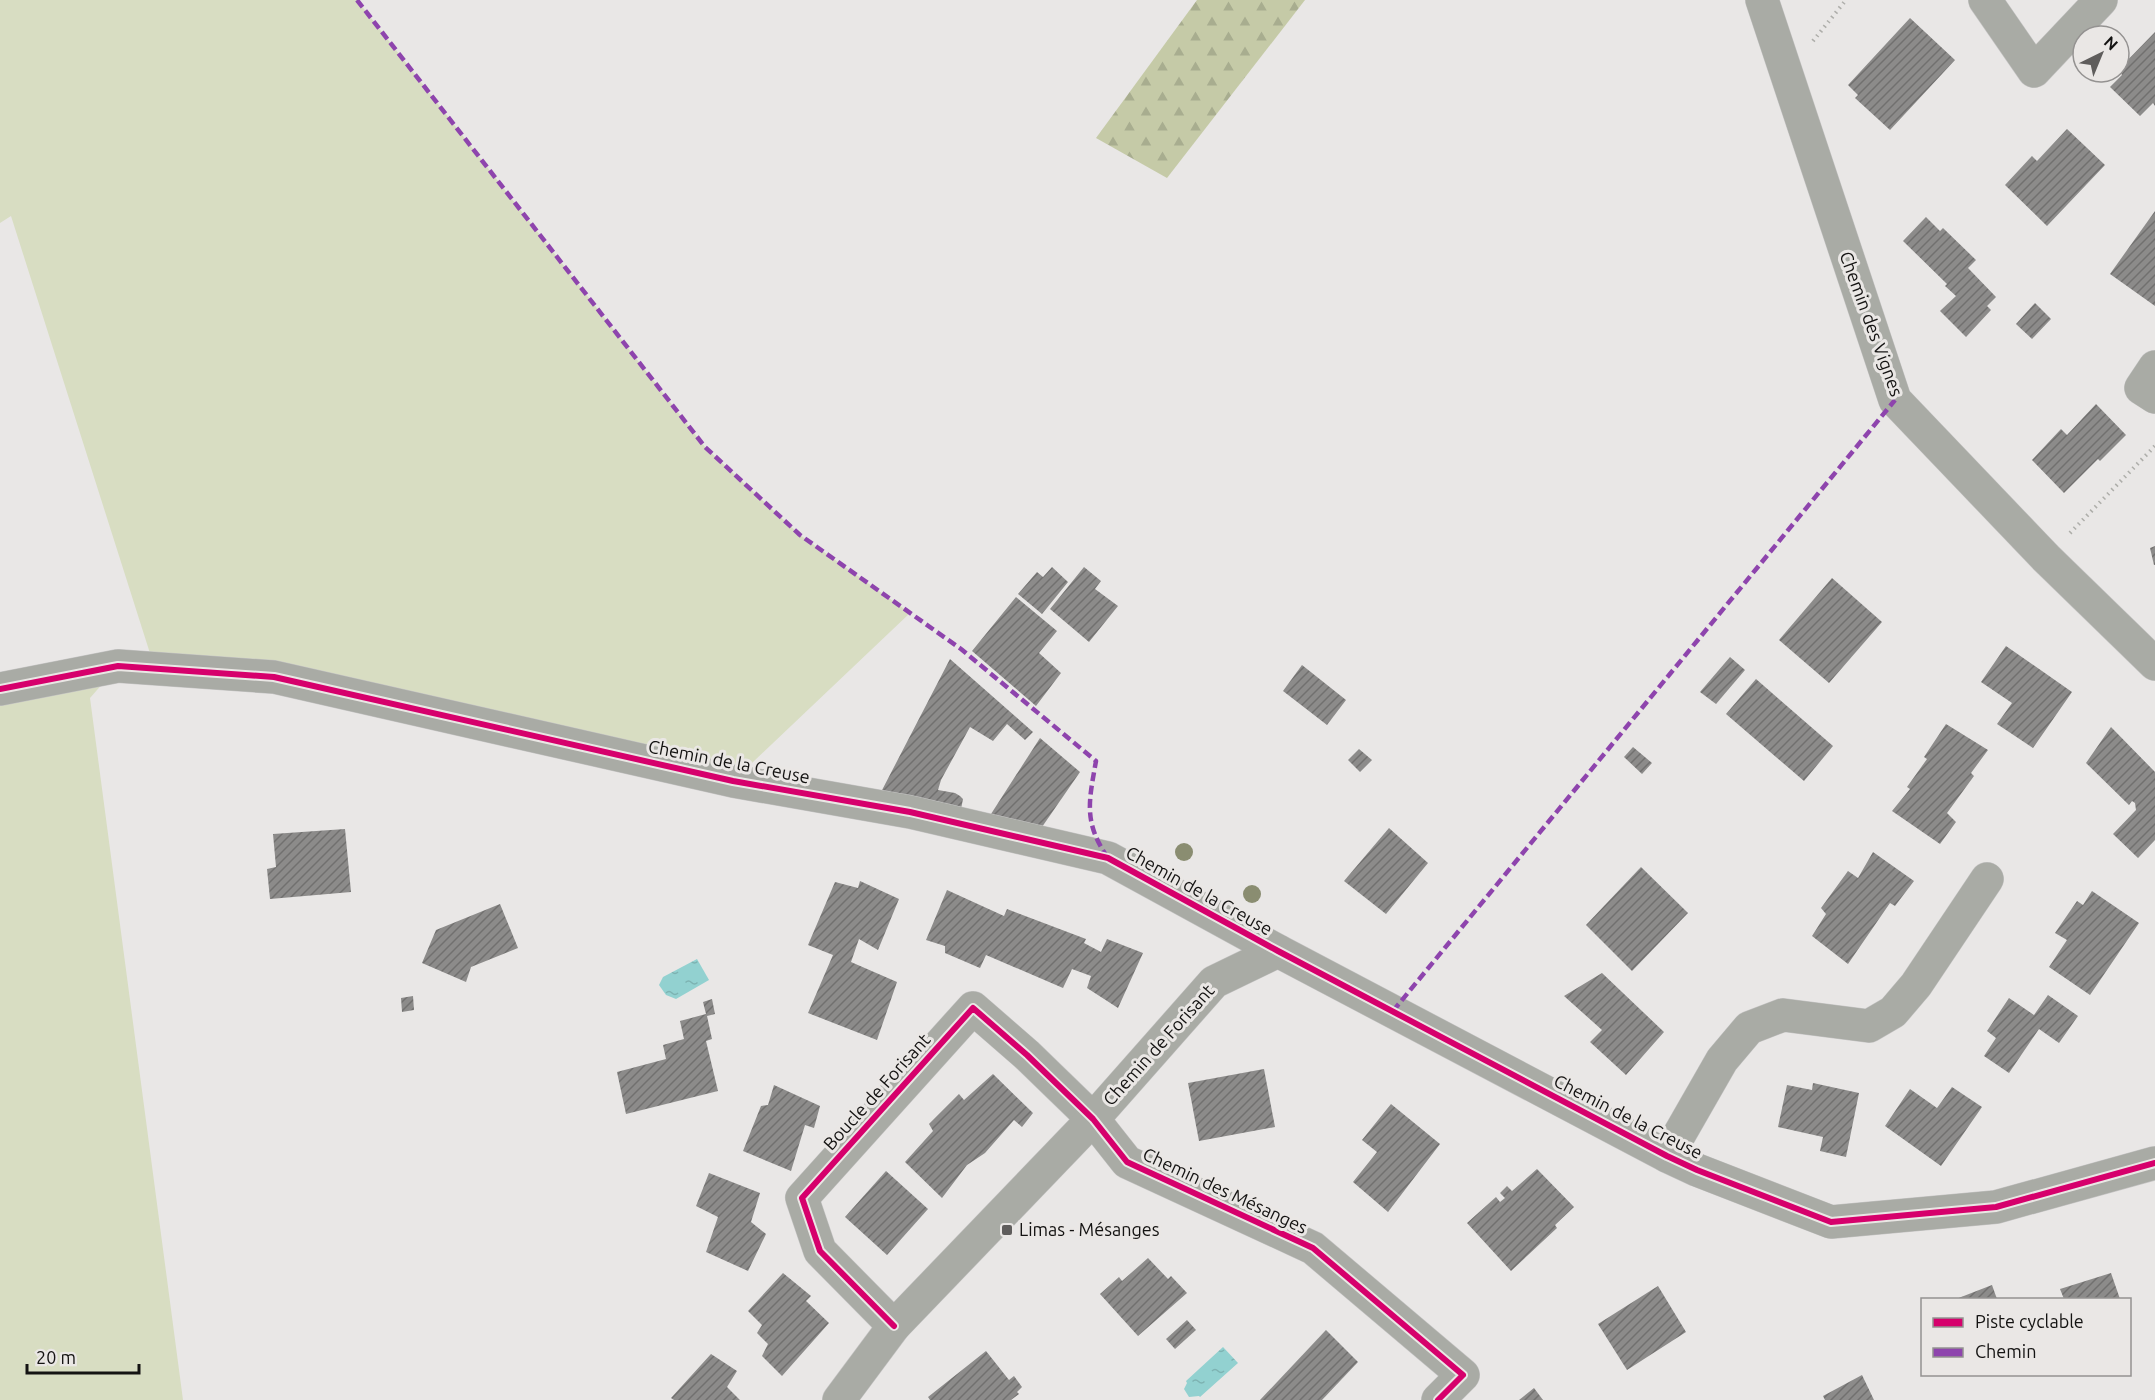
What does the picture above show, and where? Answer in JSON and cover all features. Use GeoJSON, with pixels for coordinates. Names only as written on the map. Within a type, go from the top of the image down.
{"type":"FeatureCollection","features":[{"type":"Feature","properties":{"kind":"street","name":"Chemin des Vignes"},"geometry":{"type":"LineString","coordinates":[[1762,0],[1895,400],[2046,558],[2155,664]]}},
{"type":"Feature","properties":{"kind":"street"},"geometry":{"type":"LineString","coordinates":[[1985,0],[2034,71],[2101,0]]}},
{"type":"Feature","properties":{"kind":"street"},"geometry":{"type":"LineString","coordinates":[[2155,367],[2141,388],[2155,397]]}},
{"type":"Feature","properties":{"kind":"street","name":"Chemin de la Creuse"},"geometry":{"type":"LineString","coordinates":[[0,689],[118,666],[274,677],[733,780],[910,812],[1108,858],[1278,951],[1667,1156],[1831,1222],[1996,1207],[2155,1163]]}},
{"type":"Feature","properties":{"kind":"street"},"geometry":{"type":"LineString","coordinates":[[1667,1156],[1722,1060],[1749,1028],[1783,1015],[1869,1026],[1893,1012],[1916,985],[1987,879]]}},
{"type":"Feature","properties":{"kind":"street","name":"Chemin de Forisant"},"geometry":{"type":"LineString","coordinates":[[839,1400],[894,1326],[1093,1119],[1214,982],[1278,951]]}},
{"type":"Feature","properties":{"kind":"street","name":"Boucle de Forisant"},"geometry":{"type":"LineString","coordinates":[[894,1326],[820,1251],[802,1198],[973,1008],[1027,1055],[1093,1119]]}},
{"type":"Feature","properties":{"kind":"street","name":"Chemin des Mésanges"},"geometry":{"type":"LineString","coordinates":[[1093,1119],[1127,1162],[1313,1248],[1463,1375],[1438,1400]]}},
{"type":"Feature","properties":{"kind":"path"},"geometry":{"type":"LineString","coordinates":[[1782,59],[1812,42],[1846,0]]}},
{"type":"Feature","properties":{"kind":"path"},"geometry":{"type":"LineString","coordinates":[[2046,558],[2155,446]]}},
{"type":"Feature","properties":{"kind":"green space"},"geometry":{"type":"Polygon","coordinates":[[[0,0],[357,0],[705,447],[800,535],[910,613],[733,781],[155,669],[11,216],[0,223],[0,0]]]}},
{"type":"Feature","properties":{"kind":"green space"},"geometry":{"type":"Polygon","coordinates":[[[1197,0],[1305,0],[1167,178],[1096,138],[1197,0]]]}},
{"type":"Feature","properties":{"kind":"green space"},"geometry":{"type":"Polygon","coordinates":[[[118,666],[90,698],[183,1400],[0,1400],[0,689],[118,666]]]}},
{"type":"Feature","properties":{"kind":"water"},"geometry":{"type":"Polygon","coordinates":[[[697,959],[709,980],[676,999],[666,995],[659,985],[663,977],[697,959]]]}},
{"type":"Feature","properties":{"kind":"water"},"geometry":{"type":"Polygon","coordinates":[[[1223,1347],[1238,1363],[1200,1397],[1189,1397],[1184,1389],[1186,1381],[1223,1347]]]}},
{"type":"Feature","properties":{"kind":"building"},"geometry":{"type":"Polygon","coordinates":[[[1910,18],[1955,60],[1890,130],[1855,98],[1858,95],[1848,85],[1910,18]]]}},
{"type":"Feature","properties":{"kind":"building"},"geometry":{"type":"Polygon","coordinates":[[[2155,32],[2155,106],[2153,103],[2140,116],[2110,87],[2113,84],[2131,84],[2131,57],[2155,32]]]}},
{"type":"Feature","properties":{"kind":"building"},"geometry":{"type":"Polygon","coordinates":[[[2067,129],[2105,165],[2047,226],[2005,185],[2032,156],[2037,161],[2067,129]]]}},
{"type":"Feature","properties":{"kind":"building"},"geometry":{"type":"Polygon","coordinates":[[[2155,211],[2155,306],[2110,274],[2155,211]]]}},
{"type":"Feature","properties":{"kind":"building"},"geometry":{"type":"Polygon","coordinates":[[[1926,217],[1940,231],[1943,228],[1976,260],[1968,268],[1996,297],[1987,306],[1991,310],[1966,337],[1940,311],[1956,296],[1945,286],[1947,284],[1903,241],[1926,217]]]}},
{"type":"Feature","properties":{"kind":"building"},"geometry":{"type":"Polygon","coordinates":[[[2035,303],[2051,319],[2032,339],[2016,324],[2035,303]]]}},
{"type":"Feature","properties":{"kind":"building"},"geometry":{"type":"Polygon","coordinates":[[[2096,404],[2126,435],[2064,493],[2032,460],[2061,429],[2067,435],[2096,404]]]}},
{"type":"Feature","properties":{"kind":"building"},"geometry":{"type":"Polygon","coordinates":[[[2155,546],[2155,565],[2154,565],[2150,548],[2155,546]]]}},
{"type":"Feature","properties":{"kind":"building"},"geometry":{"type":"Polygon","coordinates":[[[1052,567],[1068,582],[1042,614],[1018,594],[1037,572],[1043,577],[1052,567]]]}},
{"type":"Feature","properties":{"kind":"building"},"geometry":{"type":"Polygon","coordinates":[[[1084,567],[1101,581],[1095,589],[1118,606],[1089,642],[1050,609],[1084,567]]]}},
{"type":"Feature","properties":{"kind":"building"},"geometry":{"type":"Polygon","coordinates":[[[1832,578],[1882,622],[1829,683],[1779,640],[1832,578]]]}},
{"type":"Feature","properties":{"kind":"building"},"geometry":{"type":"Polygon","coordinates":[[[1016,597],[1057,631],[1039,653],[1061,673],[1036,706],[972,651],[1016,597]]]}},
{"type":"Feature","properties":{"kind":"building"},"geometry":{"type":"Polygon","coordinates":[[[2006,646],[2072,692],[2033,748],[1997,724],[2012,703],[1981,682],[2006,646]]]}},
{"type":"Feature","properties":{"kind":"building"},"geometry":{"type":"Polygon","coordinates":[[[1730,657],[1745,670],[1716,704],[1700,692],[1730,657]]]}},
{"type":"Feature","properties":{"kind":"building"},"geometry":{"type":"Polygon","coordinates":[[[950,659],[1033,732],[1025,740],[1007,724],[993,741],[970,727],[941,780],[938,790],[960,796],[963,799],[961,809],[880,794],[950,659]]]}},
{"type":"Feature","properties":{"kind":"building"},"geometry":{"type":"Polygon","coordinates":[[[1302,665],[1346,700],[1327,725],[1283,691],[1302,665]]]}},
{"type":"Feature","properties":{"kind":"building"},"geometry":{"type":"Polygon","coordinates":[[[1756,679],[1833,746],[1804,781],[1726,714],[1756,679]]]}},
{"type":"Feature","properties":{"kind":"building"},"geometry":{"type":"Polygon","coordinates":[[[1946,724],[1988,750],[1971,773],[1974,776],[1947,813],[1956,822],[1940,844],[1892,811],[1910,789],[1907,787],[1927,759],[1924,757],[1946,724]]]}},
{"type":"Feature","properties":{"kind":"building"},"geometry":{"type":"Polygon","coordinates":[[[2111,727],[2155,772],[2155,840],[2138,858],[2113,834],[2136,810],[2135,803],[2132,801],[2129,805],[2086,763],[2111,727]]]}},
{"type":"Feature","properties":{"kind":"building"},"geometry":{"type":"Polygon","coordinates":[[[1040,738],[1080,772],[1042,827],[991,814],[1040,738]]]}},
{"type":"Feature","properties":{"kind":"building"},"geometry":{"type":"Polygon","coordinates":[[[1633,747],[1652,763],[1642,774],[1624,757],[1633,747]]]}},
{"type":"Feature","properties":{"kind":"building"},"geometry":{"type":"Polygon","coordinates":[[[1359,749],[1372,760],[1360,772],[1348,760],[1359,749]]]}},
{"type":"Feature","properties":{"kind":"building"},"geometry":{"type":"Polygon","coordinates":[[[1389,828],[1428,863],[1386,914],[1344,881],[1389,828]]]}},
{"type":"Feature","properties":{"kind":"building"},"geometry":{"type":"Polygon","coordinates":[[[345,829],[351,892],[270,899],[267,869],[276,867],[273,834],[345,829]]]}},
{"type":"Feature","properties":{"kind":"building"},"geometry":{"type":"Polygon","coordinates":[[[1873,852],[1914,881],[1895,906],[1890,903],[1848,964],[1812,936],[1826,914],[1821,908],[1848,871],[1858,878],[1873,852]]]}},
{"type":"Feature","properties":{"kind":"building"},"geometry":{"type":"Polygon","coordinates":[[[1641,867],[1688,913],[1632,971],[1586,925],[1641,867]]]}},
{"type":"Feature","properties":{"kind":"building"},"geometry":{"type":"Polygon","coordinates":[[[860,881],[899,899],[878,950],[859,939],[851,962],[897,982],[877,1040],[808,1013],[833,955],[808,945],[835,882],[858,888],[860,881]]]}},
{"type":"Feature","properties":{"kind":"building"},"geometry":{"type":"Polygon","coordinates":[[[947,890],[1004,916],[1007,909],[1086,939],[1084,943],[1101,952],[1107,939],[1143,953],[1118,1008],[1087,988],[1091,976],[1072,969],[1063,988],[986,955],[980,968],[945,953],[945,946],[926,940],[947,890]]]}},
{"type":"Feature","properties":{"kind":"building"},"geometry":{"type":"Polygon","coordinates":[[[2092,891],[2139,923],[2090,995],[2049,967],[2067,940],[2055,933],[2077,901],[2083,905],[2092,891]]]}},
{"type":"Feature","properties":{"kind":"building"},"geometry":{"type":"Polygon","coordinates":[[[500,904],[518,948],[471,967],[466,982],[422,963],[436,930],[500,904]]]}},
{"type":"Feature","properties":{"kind":"building"},"geometry":{"type":"Polygon","coordinates":[[[1602,973],[1664,1032],[1626,1075],[1590,1042],[1602,1030],[1564,996],[1602,973]]]}},
{"type":"Feature","properties":{"kind":"building"},"geometry":{"type":"Polygon","coordinates":[[[2048,995],[2078,1016],[2059,1043],[2039,1029],[2009,1073],[1984,1056],[1996,1038],[1987,1031],[2009,998],[2034,1015],[2048,995]]]}},
{"type":"Feature","properties":{"kind":"building"},"geometry":{"type":"Polygon","coordinates":[[[413,996],[414,1010],[402,1012],[401,998],[413,996]]]}},
{"type":"Feature","properties":{"kind":"building"},"geometry":{"type":"Polygon","coordinates":[[[712,999],[715,1014],[707,1016],[712,1039],[706,1041],[718,1091],[626,1114],[617,1072],[666,1059],[663,1045],[684,1039],[680,1021],[706,1014],[703,1002],[712,999]]]}},
{"type":"Feature","properties":{"kind":"building"},"geometry":{"type":"Polygon","coordinates":[[[1264,1069],[1275,1127],[1199,1141],[1188,1083],[1264,1069]]]}},
{"type":"Feature","properties":{"kind":"building"},"geometry":{"type":"Polygon","coordinates":[[[993,1074],[1033,1113],[1022,1127],[1014,1120],[985,1153],[967,1165],[942,1198],[905,1162],[933,1131],[929,1124],[959,1094],[964,1100],[993,1074]]]}},
{"type":"Feature","properties":{"kind":"building"},"geometry":{"type":"Polygon","coordinates":[[[1813,1083],[1859,1093],[1846,1157],[1820,1151],[1823,1137],[1778,1127],[1787,1085],[1812,1090],[1813,1083]]]}},
{"type":"Feature","properties":{"kind":"building"},"geometry":{"type":"Polygon","coordinates":[[[774,1085],[820,1106],[814,1128],[805,1125],[791,1171],[743,1151],[761,1106],[768,1105],[774,1085]]]}},
{"type":"Feature","properties":{"kind":"building"},"geometry":{"type":"Polygon","coordinates":[[[1952,1087],[1982,1107],[1941,1166],[1885,1126],[1910,1089],[1937,1108],[1952,1087]]]}},
{"type":"Feature","properties":{"kind":"building"},"geometry":{"type":"Polygon","coordinates":[[[1391,1104],[1440,1144],[1388,1212],[1353,1182],[1377,1152],[1362,1140],[1391,1104]]]}},
{"type":"Feature","properties":{"kind":"building"},"geometry":{"type":"Polygon","coordinates":[[[1537,1169],[1574,1207],[1555,1225],[1557,1228],[1511,1271],[1467,1223],[1496,1197],[1500,1202],[1505,1198],[1500,1193],[1507,1186],[1512,1191],[1537,1169]]]}},
{"type":"Feature","properties":{"kind":"building"},"geometry":{"type":"Polygon","coordinates":[[[886,1171],[928,1209],[887,1255],[845,1217],[886,1171]]]}},
{"type":"Feature","properties":{"kind":"building"},"geometry":{"type":"Polygon","coordinates":[[[709,1173],[760,1193],[751,1222],[766,1234],[748,1271],[706,1252],[718,1217],[696,1206],[709,1173]]]}},
{"type":"Feature","properties":{"kind":"building"},"geometry":{"type":"Polygon","coordinates":[[[1148,1258],[1168,1279],[1171,1276],[1187,1293],[1138,1336],[1100,1294],[1119,1277],[1122,1281],[1148,1258]]]}},
{"type":"Feature","properties":{"kind":"building"},"geometry":{"type":"Polygon","coordinates":[[[783,1273],[811,1296],[806,1301],[829,1323],[782,1376],[762,1356],[768,1344],[757,1333],[762,1325],[748,1311],[783,1273]]]}},
{"type":"Feature","properties":{"kind":"building"},"geometry":{"type":"Polygon","coordinates":[[[2111,1273],[2120,1298],[2064,1298],[2060,1289],[2111,1273]]]}},
{"type":"Feature","properties":{"kind":"building"},"geometry":{"type":"Polygon","coordinates":[[[1992,1285],[1997,1298],[1959,1298],[1992,1285]]]}},
{"type":"Feature","properties":{"kind":"building"},"geometry":{"type":"Polygon","coordinates":[[[1658,1286],[1686,1332],[1627,1370],[1598,1324],[1658,1286]]]}},
{"type":"Feature","properties":{"kind":"building"},"geometry":{"type":"Polygon","coordinates":[[[1187,1320],[1196,1330],[1175,1349],[1166,1339],[1187,1320]]]}},
{"type":"Feature","properties":{"kind":"building"},"geometry":{"type":"Polygon","coordinates":[[[1326,1330],[1358,1362],[1322,1400],[1260,1400],[1326,1330]]]}},
{"type":"Feature","properties":{"kind":"building"},"geometry":{"type":"Polygon","coordinates":[[[986,1351],[1009,1380],[1014,1376],[1022,1387],[1017,1392],[1019,1394],[1011,1400],[930,1400],[928,1397],[986,1351]]]}},
{"type":"Feature","properties":{"kind":"building"},"geometry":{"type":"Polygon","coordinates":[[[711,1354],[737,1371],[727,1387],[740,1400],[674,1400],[671,1398],[711,1354]]]}},
{"type":"Feature","properties":{"kind":"building"},"geometry":{"type":"Polygon","coordinates":[[[1862,1375],[1874,1400],[1825,1400],[1823,1396],[1862,1375]]]}},
{"type":"Feature","properties":{"kind":"building"},"geometry":{"type":"Polygon","coordinates":[[[1534,1388],[1543,1400],[1519,1400],[1534,1388]]]}},
{"type":"Feature","properties":{"kind":"marked path"},"geometry":{"type":"LineString","coordinates":[[357,0],[705,447],[800,535],[961,649],[1096,761],[1090,800],[1091,822],[1108,858]]}},
{"type":"Feature","properties":{"kind":"marked path"},"geometry":{"type":"LineString","coordinates":[[1393,1011],[1895,400]]}},
{"type":"Feature","properties":{"kind":"cycle path"},"geometry":{"type":"LineString","coordinates":[[0,689],[118,666],[274,677],[733,781],[910,812],[1108,858],[1278,951],[1667,1156],[1831,1222],[1996,1207],[2155,1163]]}},
{"type":"Feature","properties":{"kind":"cycle path"},"geometry":{"type":"LineString","coordinates":[[894,1326],[820,1251],[802,1198],[973,1008],[1027,1055],[1093,1119],[1127,1162],[1313,1248],[1463,1375],[1438,1400]]}},
{"type":"Feature","properties":{"kind":"place","name":"Limas - Mésanges"},"geometry":{"type":"Point","coordinates":[1007,1230]}}]}
